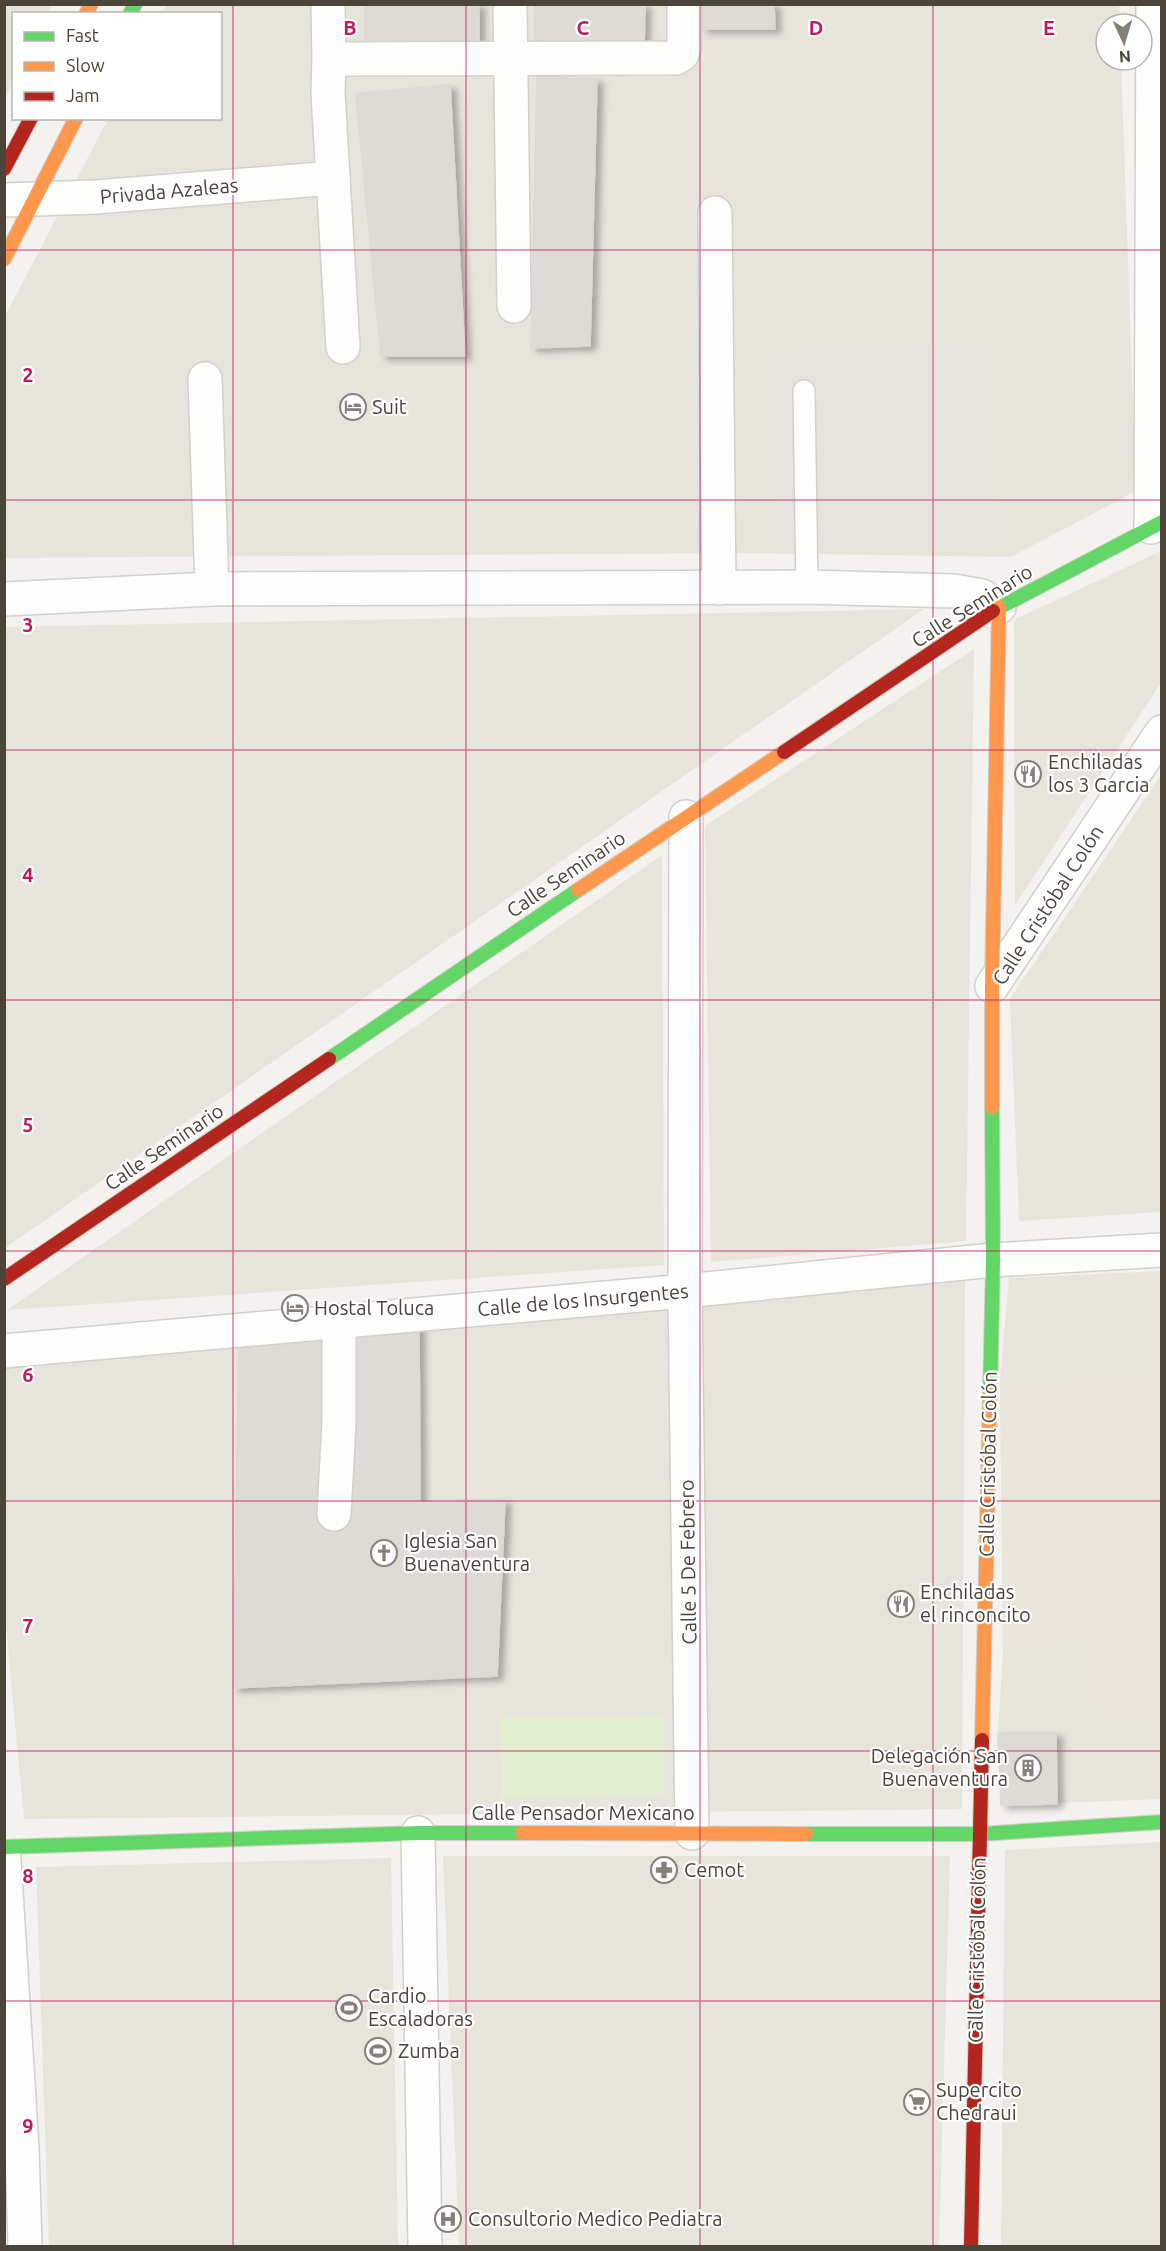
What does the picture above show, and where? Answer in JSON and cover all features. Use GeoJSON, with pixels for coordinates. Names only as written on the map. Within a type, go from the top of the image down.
{"type":"FeatureCollection","features":[{"type":"Feature","properties":{"kind":"street"},"geometry":{"type":"LineString","coordinates":[[328,4],[328,93],[343,347]]}},
{"type":"Feature","properties":{"kind":"street"},"geometry":{"type":"LineString","coordinates":[[510,4],[514,306]]}},
{"type":"Feature","properties":{"kind":"street"},"geometry":{"type":"LineString","coordinates":[[328,59],[679,57],[684,48],[684,4]]}},
{"type":"Feature","properties":{"kind":"street"},"geometry":{"type":"LineString","coordinates":[[1153,4],[1156,525]]}},
{"type":"Feature","properties":{"kind":"street"},"geometry":{"type":"LineString","coordinates":[[4,169],[30,120]]}},
{"type":"Feature","properties":{"kind":"street"},"geometry":{"type":"LineString","coordinates":[[4,259],[19,200],[75,120]]}},
{"type":"Feature","properties":{"kind":"street","name":"Privada Azaleas"},"geometry":{"type":"LineString","coordinates":[[19,200],[333,178]]}},
{"type":"Feature","properties":{"kind":"street"},"geometry":{"type":"LineString","coordinates":[[715,213],[719,588]]}},
{"type":"Feature","properties":{"kind":"street"},"geometry":{"type":"LineString","coordinates":[[205,379],[212,589]]}},
{"type":"Feature","properties":{"kind":"street","name":"Calle Seminario"},"geometry":{"type":"LineString","coordinates":[[4,1279],[999,607],[1156,525]]}},
{"type":"Feature","properties":{"kind":"street"},"geometry":{"type":"LineString","coordinates":[[4,599],[212,589],[807,588],[954,591],[982,597],[999,607],[992,986]]}},
{"type":"Feature","properties":{"kind":"street","name":"Calle Cristóbal Colón"},"geometry":{"type":"LineString","coordinates":[[971,2247],[993,1260],[992,986],[1161,732]]}},
{"type":"Feature","properties":{"kind":"street","name":"Calle 5 De Febrero"},"geometry":{"type":"LineString","coordinates":[[686,817],[685,1291],[692,1833]]}},
{"type":"Feature","properties":{"kind":"street","name":"Calle de los Insurgentes"},"geometry":{"type":"LineString","coordinates":[[4,1351],[685,1291],[993,1260],[1161,1250]]}},
{"type":"Feature","properties":{"kind":"street"},"geometry":{"type":"LineString","coordinates":[[334,1514],[339,1423],[339,1321]]}},
{"type":"Feature","properties":{"kind":"street","name":"Calle Pensador Mexicano"},"geometry":{"type":"LineString","coordinates":[[4,1847],[418,1833],[980,1834],[1161,1822]]}},
{"type":"Feature","properties":{"kind":"street"},"geometry":{"type":"LineString","coordinates":[[418,1833],[425,2247]]}},
{"type":"Feature","properties":{"kind":"street"},"geometry":{"type":"LineString","coordinates":[[4,1859],[13,2148],[25,2247]]}},
{"type":"Feature","properties":{"kind":"lane"},"geometry":{"type":"LineString","coordinates":[[804,391],[807,588]]}},
{"type":"Feature","properties":{"kind":"shaded area"},"geometry":{"type":"Polygon","coordinates":[[[5,4],[52,5],[48,12],[12,12],[12,83],[5,99],[5,4]]]}},
{"type":"Feature","properties":{"kind":"shaded area"},"geometry":{"type":"Polygon","coordinates":[[[167,5],[1119,5],[1119,12],[1094,12],[1094,72],[1121,72],[1136,491],[1011,557],[738,553],[5,558],[4,318],[107,120],[222,120],[222,12],[163,12],[167,5]]]}},
{"type":"Feature","properties":{"kind":"shaded area"},"geometry":{"type":"Polygon","coordinates":[[[987,345],[996,548],[781,550],[769,352],[987,345]]]}},
{"type":"Feature","properties":{"kind":"shaded area"},"geometry":{"type":"Polygon","coordinates":[[[1161,551],[1161,683],[1015,905],[1014,620],[1161,551]]]}},
{"type":"Feature","properties":{"kind":"shaded area"},"geometry":{"type":"Polygon","coordinates":[[[924,609],[5,1248],[5,627],[924,609]]]}},
{"type":"Feature","properties":{"kind":"shaded area"},"geometry":{"type":"Polygon","coordinates":[[[974,649],[966,1241],[711,1262],[705,826],[974,649]]]}},
{"type":"Feature","properties":{"kind":"shaded area"},"geometry":{"type":"Polygon","coordinates":[[[1161,775],[1161,1212],[1019,1221],[1010,999],[1161,775]]]}},
{"type":"Feature","properties":{"kind":"shaded area"},"geometry":{"type":"Polygon","coordinates":[[[662,855],[664,1265],[7,1310],[662,855]]]}},
{"type":"Feature","properties":{"kind":"shaded area"},"geometry":{"type":"Polygon","coordinates":[[[1161,1271],[1161,1799],[1001,1805],[998,1733],[1003,1650],[1000,1380],[1009,1278],[1161,1271]]]}},
{"type":"Feature","properties":{"kind":"shaded area"},"geometry":{"type":"Polygon","coordinates":[[[965,1276],[962,1809],[24,1819],[4,1604],[4,1361],[965,1276]]]}},
{"type":"Feature","properties":{"kind":"shaded area"},"geometry":{"type":"Polygon","coordinates":[[[1161,1375],[1161,1721],[1092,1721],[1087,1644],[1003,1650],[1000,1380],[1161,1375]]]}},
{"type":"Feature","properties":{"kind":"shaded area"},"geometry":{"type":"Polygon","coordinates":[[[1161,1842],[1161,2246],[1001,2246],[1005,1850],[1161,1842]]]}},
{"type":"Feature","properties":{"kind":"shaded area"},"geometry":{"type":"Polygon","coordinates":[[[443,1856],[950,1856],[939,2246],[459,2246],[443,1856]]]}},
{"type":"Feature","properties":{"kind":"shaded area"},"geometry":{"type":"Polygon","coordinates":[[[391,1858],[398,2246],[49,2246],[36,1867],[391,1858]]]}},
{"type":"Feature","properties":{"kind":"green space"},"geometry":{"type":"Polygon","coordinates":[[[663,1716],[665,1794],[502,1798],[500,1717],[663,1716]]]}},
{"type":"Feature","properties":{"kind":"building"},"geometry":{"type":"Polygon","coordinates":[[[365,4],[479,4],[479,45],[365,47],[365,4]]]}},
{"type":"Feature","properties":{"kind":"building"},"geometry":{"type":"Polygon","coordinates":[[[535,4],[645,4],[644,49],[535,50],[535,4]]]}},
{"type":"Feature","properties":{"kind":"building"},"geometry":{"type":"Polygon","coordinates":[[[702,4],[774,4],[775,29],[702,29],[702,4]]]}},
{"type":"Feature","properties":{"kind":"building"},"geometry":{"type":"Polygon","coordinates":[[[537,78],[597,79],[590,346],[531,348],[537,78]]]}},
{"type":"Feature","properties":{"kind":"building"},"geometry":{"type":"Polygon","coordinates":[[[450,85],[465,356],[381,356],[356,94],[450,85]]]}},
{"type":"Feature","properties":{"kind":"building"},"geometry":{"type":"Polygon","coordinates":[[[419,1324],[420,1502],[505,1500],[497,1676],[233,1688],[239,1340],[419,1324]]]}},
{"type":"Feature","properties":{"kind":"building","name":"Delegación San Buenaventura"},"geometry":{"type":"Polygon","coordinates":[[[998,1733],[1056,1733],[1057,1804],[1001,1805],[998,1733]]]}},
{"type":"Feature","properties":{"kind":"traffic: fast"},"geometry":{"type":"LineString","coordinates":[[131,12],[135,4]]}},
{"type":"Feature","properties":{"kind":"traffic: fast"},"geometry":{"type":"LineString","coordinates":[[993,611],[1162,522]]}},
{"type":"Feature","properties":{"kind":"traffic: fast"},"geometry":{"type":"LineString","coordinates":[[329,1059],[578,890]]}},
{"type":"Feature","properties":{"kind":"traffic: fast"},"geometry":{"type":"LineString","coordinates":[[990,1395],[993,1260],[992,1107]]}},
{"type":"Feature","properties":{"kind":"traffic: fast"},"geometry":{"type":"LineString","coordinates":[[806,1834],[980,1834],[1162,1822]]}},
{"type":"Feature","properties":{"kind":"traffic: fast"},"geometry":{"type":"LineString","coordinates":[[4,1847],[418,1833],[522,1833]]}},
{"type":"Feature","properties":{"kind":"traffic: slow"},"geometry":{"type":"LineString","coordinates":[[87,12],[91,4]]}},
{"type":"Feature","properties":{"kind":"traffic: slow"},"geometry":{"type":"LineString","coordinates":[[4,259],[75,120]]}},
{"type":"Feature","properties":{"kind":"traffic: slow"},"geometry":{"type":"LineString","coordinates":[[992,1107],[999,607]]}},
{"type":"Feature","properties":{"kind":"traffic: slow"},"geometry":{"type":"LineString","coordinates":[[578,890],[784,752]]}},
{"type":"Feature","properties":{"kind":"traffic: slow"},"geometry":{"type":"LineString","coordinates":[[982,1740],[990,1395]]}},
{"type":"Feature","properties":{"kind":"traffic: slow"},"geometry":{"type":"LineString","coordinates":[[522,1833],[806,1834]]}},
{"type":"Feature","properties":{"kind":"traffic: jam"},"geometry":{"type":"LineString","coordinates":[[4,169],[30,120]]}},
{"type":"Feature","properties":{"kind":"traffic: jam"},"geometry":{"type":"LineString","coordinates":[[784,752],[993,611]]}},
{"type":"Feature","properties":{"kind":"traffic: jam"},"geometry":{"type":"LineString","coordinates":[[4,1279],[329,1059]]}},
{"type":"Feature","properties":{"kind":"traffic: jam"},"geometry":{"type":"LineString","coordinates":[[971,2246],[982,1740]]}},
{"type":"Feature","properties":{"kind":"place","name":"Suit"},"geometry":{"type":"Point","coordinates":[353,407]}},
{"type":"Feature","properties":{"kind":"place","name":"Enchiladas los 3 Garcia"},"geometry":{"type":"Point","coordinates":[1028,774]}},
{"type":"Feature","properties":{"kind":"place","name":"Hostal Toluca"},"geometry":{"type":"Point","coordinates":[295,1308]}},
{"type":"Feature","properties":{"kind":"place","name":"Iglesia San Buenaventura"},"geometry":{"type":"Point","coordinates":[384,1553]}},
{"type":"Feature","properties":{"kind":"place","name":"Enchiladas el rinconcito"},"geometry":{"type":"Point","coordinates":[901,1604]}},
{"type":"Feature","properties":{"kind":"place","name":"Delegación San Buenaventura"},"geometry":{"type":"Point","coordinates":[1028,1768]}},
{"type":"Feature","properties":{"kind":"place","name":"Cemot"},"geometry":{"type":"Point","coordinates":[664,1870]}},
{"type":"Feature","properties":{"kind":"place","name":"Cardio Escaladoras"},"geometry":{"type":"Point","coordinates":[349,2008]}},
{"type":"Feature","properties":{"kind":"place","name":"Zumba"},"geometry":{"type":"Point","coordinates":[378,2051]}},
{"type":"Feature","properties":{"kind":"place","name":"Supercito Chedraui"},"geometry":{"type":"Point","coordinates":[917,2102]}},
{"type":"Feature","properties":{"kind":"place","name":"Consultorio Medico Pediatra"},"geometry":{"type":"Point","coordinates":[448,2219]}}]}
